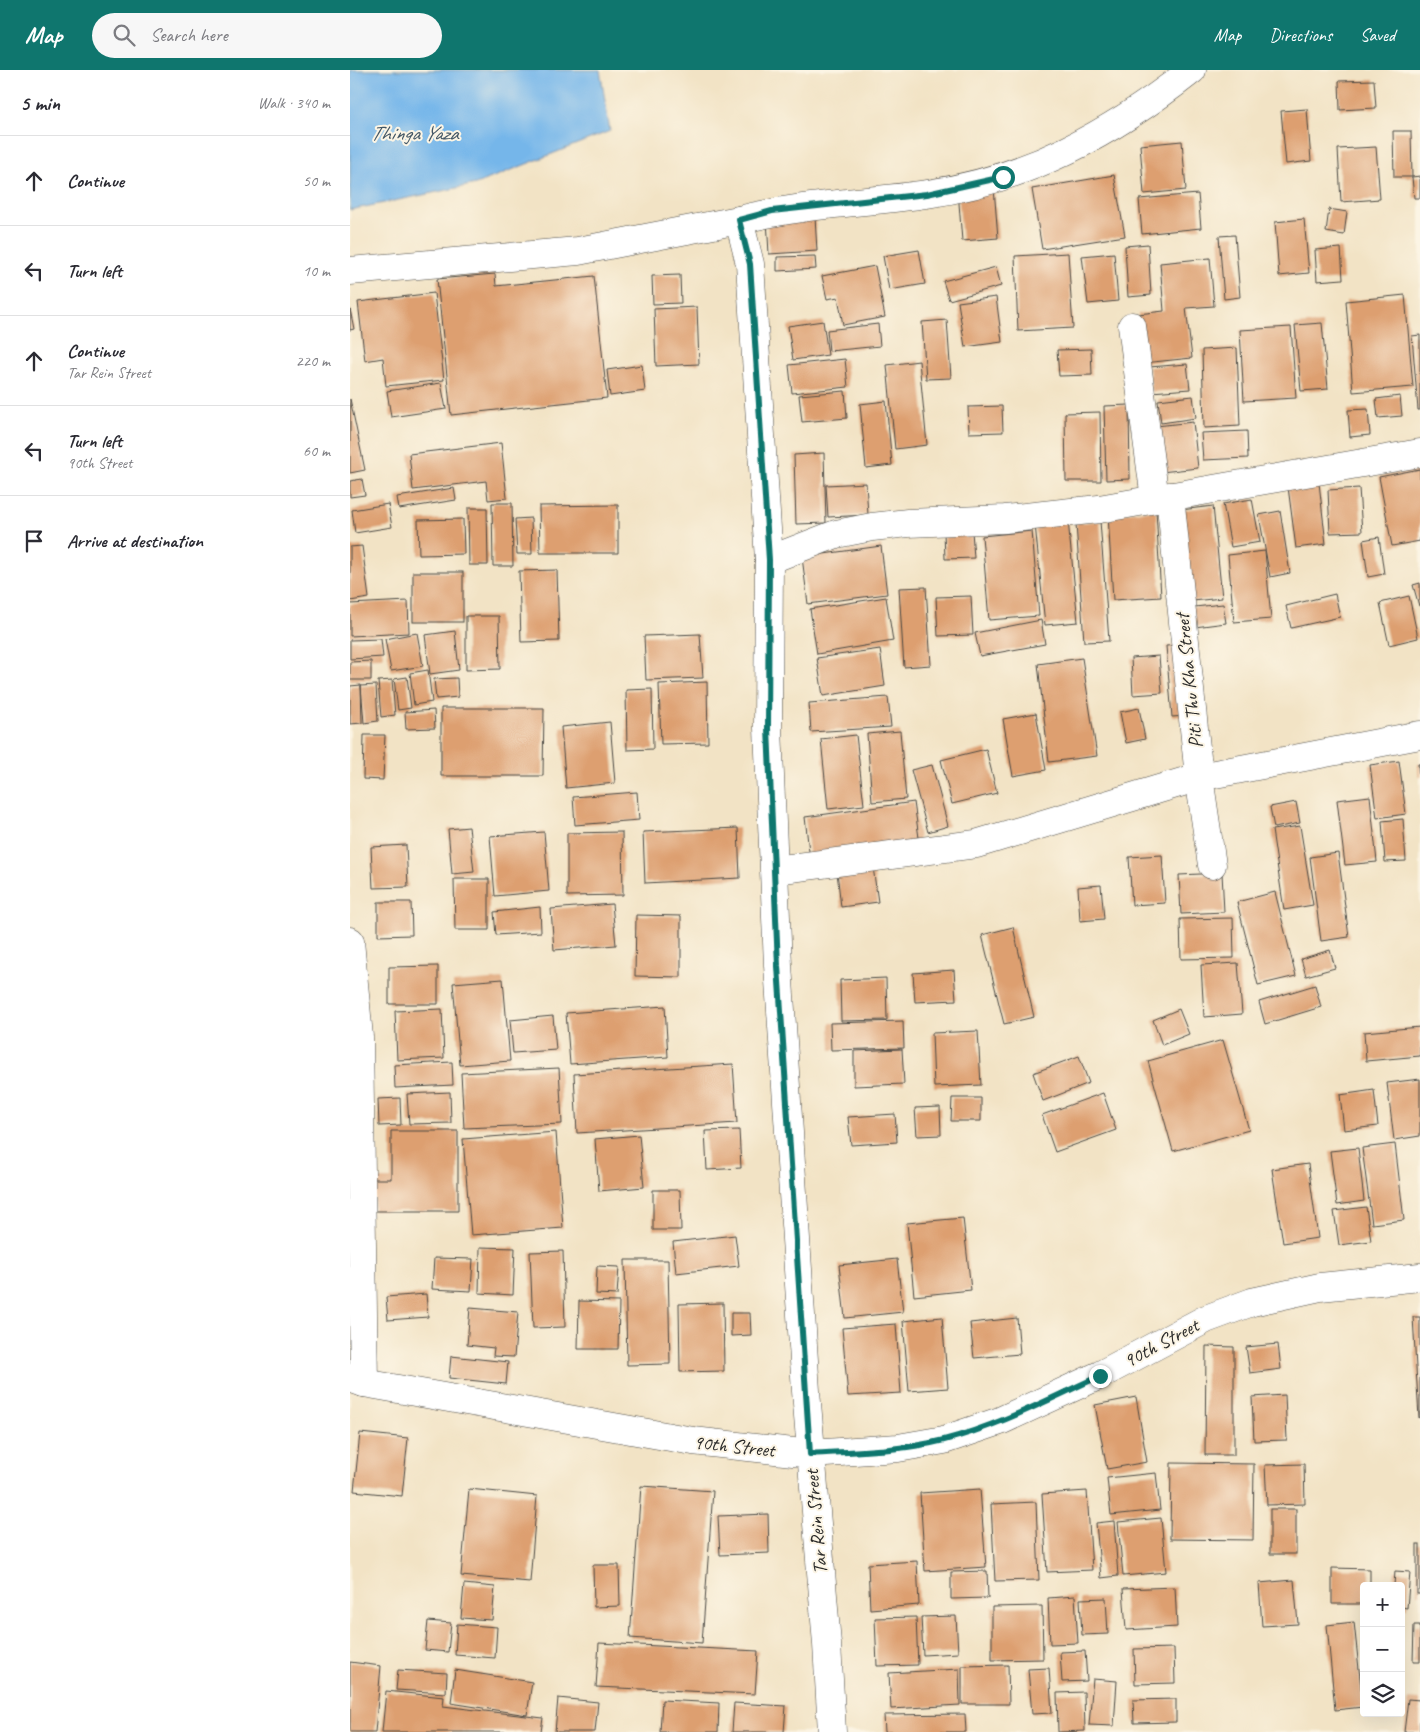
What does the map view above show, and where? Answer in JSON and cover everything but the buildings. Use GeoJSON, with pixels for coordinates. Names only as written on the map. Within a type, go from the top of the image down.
{"type":"FeatureCollection","features":[{"type":"Feature","properties":{"kind":"street"},"geometry":{"type":"LineString","coordinates":[[350,270],[578,251],[739,220],[772,211],[927,194],[1003,177],[1066,152],[1113,127],[1152,101],[1192,70]]}},
{"type":"Feature","properties":{"kind":"street","name":"Tar Rein Street"},"geometry":{"type":"LineString","coordinates":[[739,220],[750,264],[769,560],[768,728],[778,966],[810,1454],[827,1644],[832,1732]]}},
{"type":"Feature","properties":{"kind":"street","name":"Piti Thu Kha Street"},"geometry":{"type":"LineString","coordinates":[[1132,326],[1162,497],[1212,865]]}},
{"type":"Feature","properties":{"kind":"street"},"geometry":{"type":"LineString","coordinates":[[769,560],[836,534],[872,527],[908,523],[1005,519],[1099,509],[1420,453]]}},
{"type":"Feature","properties":{"kind":"street"},"geometry":{"type":"LineString","coordinates":[[775,870],[976,844],[1199,777],[1420,735]]}},
{"type":"Feature","properties":{"kind":"street"},"geometry":{"type":"LineString","coordinates":[[350,942],[359,1037],[357,1380]]}},
{"type":"Feature","properties":{"kind":"street","name":"90th Street"},"geometry":{"type":"LineString","coordinates":[[357,1380],[693,1441],[810,1454],[898,1448],[944,1440],[1000,1421],[1100,1376],[1206,1319],[1252,1302],[1320,1287],[1420,1277]]}},
{"type":"Feature","properties":{"kind":"water","name":"Thinga Yaza"},"geometry":{"type":"Polygon","coordinates":[[[350,70],[600,70],[610,131],[476,184],[350,210],[350,70]]]}},
{"type":"Feature","properties":{"kind":"route"},"geometry":{"type":"LineString","coordinates":[[1003,177],[927,194],[772,211],[739,220],[750,264],[769,560],[768,728],[778,966],[810,1454],[898,1448],[944,1440],[1000,1421],[1100,1376]]}}]}
